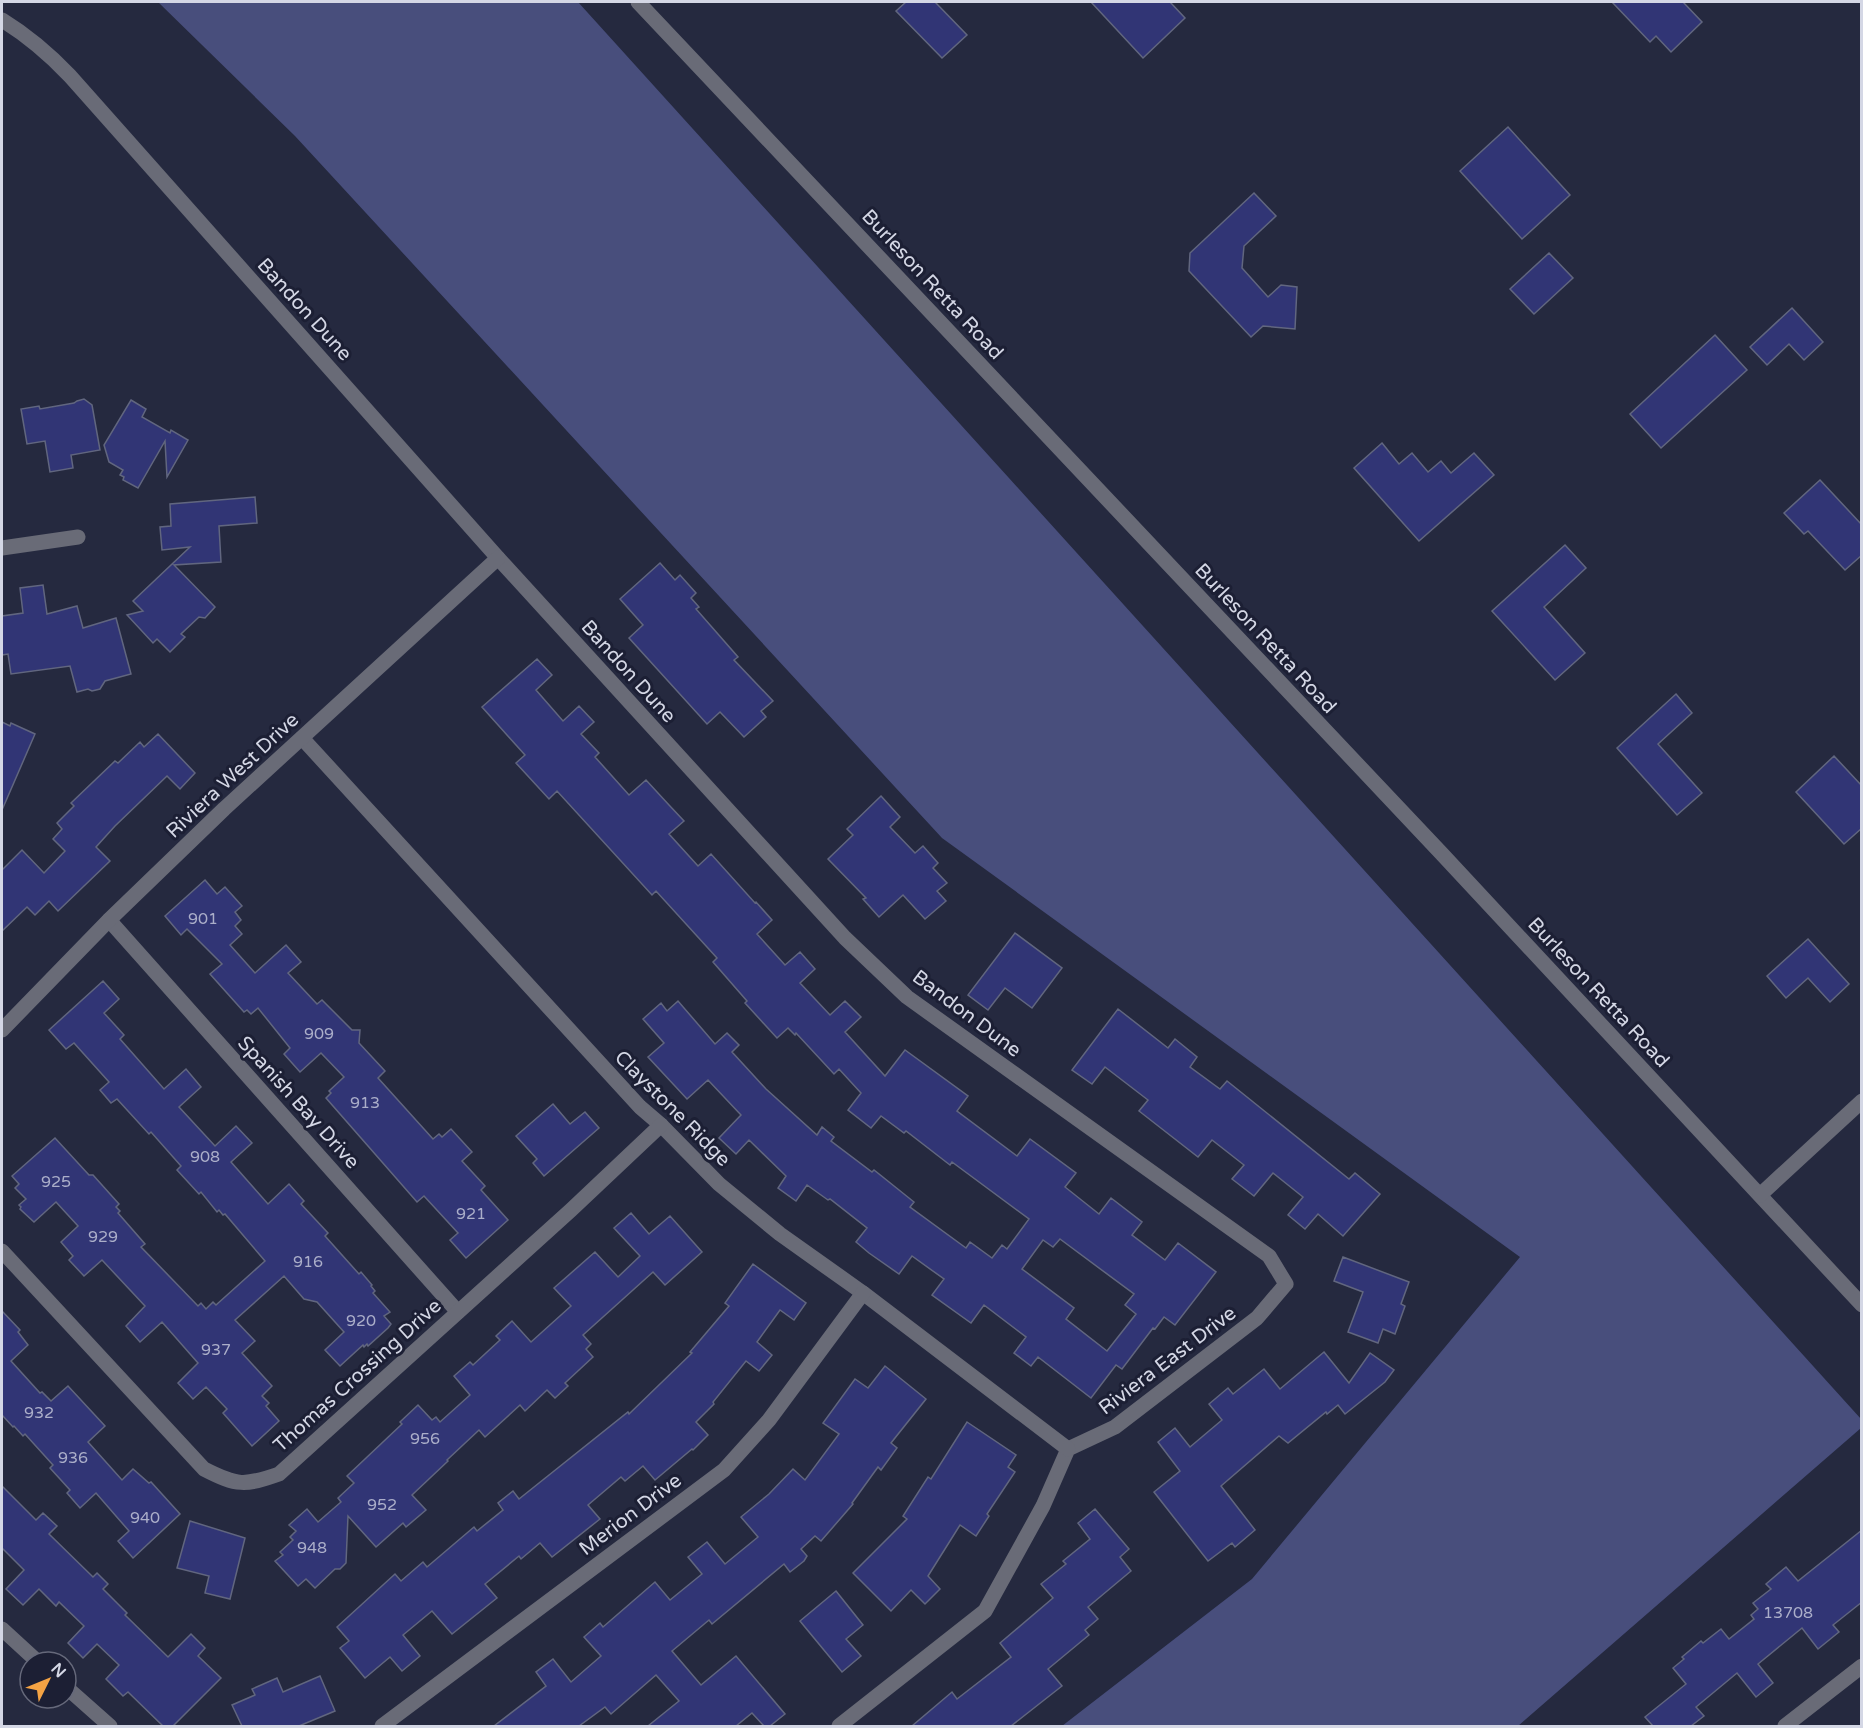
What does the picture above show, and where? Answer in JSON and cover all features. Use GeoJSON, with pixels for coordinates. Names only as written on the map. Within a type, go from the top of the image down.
{"type":"FeatureCollection","features":[{"type":"Feature","properties":{"kind":"street","name":"Burleson Retta Road"},"geometry":{"type":"LineString","coordinates":[[638,2],[1442,854],[1862,1305]]}},
{"type":"Feature","properties":{"kind":"street","name":"Bandon Dune"},"geometry":{"type":"LineString","coordinates":[[2,20],[47,51],[70,76],[498,558],[845,938],[907,997],[1269,1256],[1286,1284]]}},
{"type":"Feature","properties":{"kind":"street"},"geometry":{"type":"LineString","coordinates":[[2,548],[78,537]]}},
{"type":"Feature","properties":{"kind":"street","name":"Riviera West Drive"},"geometry":{"type":"LineString","coordinates":[[2,1030],[109,920],[224,809],[498,558]]}},
{"type":"Feature","properties":{"kind":"street","name":"Claystone Ridge"},"geometry":{"type":"LineString","coordinates":[[302,738],[640,1107],[719,1184],[780,1234],[863,1293],[1068,1449]]}},
{"type":"Feature","properties":{"kind":"street","name":"Spanish Bay Drive"},"geometry":{"type":"LineString","coordinates":[[109,920],[458,1312]]}},
{"type":"Feature","properties":{"kind":"street"},"geometry":{"type":"LineString","coordinates":[[1760,1195],[1862,1101]]}},
{"type":"Feature","properties":{"kind":"street","name":"Thomas Crossing Drive"},"geometry":{"type":"LineString","coordinates":[[2,1251],[204,1469],[228,1481],[254,1483],[279,1474],[661,1125]]}},
{"type":"Feature","properties":{"kind":"street","name":"Riviera East Drive"},"geometry":{"type":"LineString","coordinates":[[1068,1449],[1115,1428],[1257,1318],[1286,1284]]}},
{"type":"Feature","properties":{"kind":"street","name":"Merion Drive"},"geometry":{"type":"LineString","coordinates":[[382,1726],[724,1470],[769,1420],[863,1293]]}},
{"type":"Feature","properties":{"kind":"street"},"geometry":{"type":"LineString","coordinates":[[839,1726],[985,1611],[1043,1506],[1068,1449]]}},
{"type":"Feature","properties":{"kind":"street"},"geometry":{"type":"LineString","coordinates":[[2,1629],[26,1650]]}},
{"type":"Feature","properties":{"kind":"street"},"geometry":{"type":"LineString","coordinates":[[1785,1726],[1862,1666]]}},
{"type":"Feature","properties":{"kind":"street"},"geometry":{"type":"LineString","coordinates":[[78,1698],[110,1726]]}},
{"type":"Feature","properties":{"kind":"shaded area"},"geometry":{"type":"Polygon","coordinates":[[[158,2],[578,2],[1861,1419],[1861,1428],[1518,1726],[1062,1726],[1252,1579],[1520,1257],[942,838],[295,136],[158,2]]]}},
{"type":"Feature","properties":{"kind":"building"},"geometry":{"type":"Polygon","coordinates":[[[906,2],[935,2],[967,35],[942,58],[896,11],[906,2]]]}},
{"type":"Feature","properties":{"kind":"building"},"geometry":{"type":"Polygon","coordinates":[[[1091,2],[1170,2],[1185,18],[1143,58],[1091,2]]]}},
{"type":"Feature","properties":{"kind":"building"},"geometry":{"type":"Polygon","coordinates":[[[1612,2],[1683,2],[1702,22],[1671,52],[1656,36],[1650,42],[1612,2]]]}},
{"type":"Feature","properties":{"kind":"building"},"geometry":{"type":"Polygon","coordinates":[[[1508,127],[1570,195],[1522,239],[1460,171],[1508,127]]]}},
{"type":"Feature","properties":{"kind":"building"},"geometry":{"type":"Polygon","coordinates":[[[1254,193],[1276,216],[1244,246],[1242,268],[1268,297],[1281,285],[1297,287],[1295,329],[1263,326],[1251,337],[1189,271],[1190,253],[1254,193]]]}},
{"type":"Feature","properties":{"kind":"building"},"geometry":{"type":"Polygon","coordinates":[[[1549,253],[1573,278],[1534,314],[1510,289],[1549,253]]]}},
{"type":"Feature","properties":{"kind":"building"},"geometry":{"type":"Polygon","coordinates":[[[1792,308],[1823,342],[1804,360],[1789,344],[1767,365],[1750,347],[1792,308]]]}},
{"type":"Feature","properties":{"kind":"building"},"geometry":{"type":"Polygon","coordinates":[[[1715,335],[1747,370],[1661,448],[1630,414],[1715,335]]]}},
{"type":"Feature","properties":{"kind":"building"},"geometry":{"type":"Polygon","coordinates":[[[84,399],[92,405],[100,450],[71,455],[73,468],[50,472],[45,441],[27,444],[21,409],[39,406],[40,409],[84,399]]]}},
{"type":"Feature","properties":{"kind":"building"},"geometry":{"type":"Polygon","coordinates":[[[131,400],[146,409],[142,417],[188,440],[167,477],[165,441],[138,488],[123,480],[124,477],[120,475],[123,470],[109,462],[104,445],[131,400]]]}},
{"type":"Feature","properties":{"kind":"building"},"geometry":{"type":"Polygon","coordinates":[[[1382,443],[1399,464],[1412,453],[1428,472],[1441,461],[1451,473],[1474,453],[1494,475],[1419,541],[1354,468],[1382,443]]]}},
{"type":"Feature","properties":{"kind":"building"},"geometry":{"type":"Polygon","coordinates":[[[1820,480],[1862,525],[1862,555],[1845,570],[1808,531],[1804,534],[1784,513],[1820,480]]]}},
{"type":"Feature","properties":{"kind":"building"},"geometry":{"type":"Polygon","coordinates":[[[255,497],[257,523],[219,526],[221,562],[174,565],[215,607],[205,618],[199,617],[181,634],[185,637],[170,652],[157,639],[153,643],[127,615],[143,611],[133,601],[190,547],[162,550],[160,527],[171,526],[170,504],[255,497]]]}},
{"type":"Feature","properties":{"kind":"building"},"geometry":{"type":"Polygon","coordinates":[[[1565,545],[1586,568],[1544,607],[1585,653],[1555,680],[1492,611],[1565,545]]]}},
{"type":"Feature","properties":{"kind":"building"},"geometry":{"type":"Polygon","coordinates":[[[660,563],[675,580],[680,575],[696,593],[691,598],[699,607],[696,609],[738,657],[734,660],[773,701],[761,711],[766,717],[744,737],[720,712],[707,724],[629,638],[643,625],[620,599],[660,563]]]}},
{"type":"Feature","properties":{"kind":"building"},"geometry":{"type":"Polygon","coordinates":[[[43,585],[47,614],[77,606],[83,628],[116,618],[131,674],[105,681],[100,689],[77,692],[70,666],[11,674],[8,654],[2,655],[2,616],[23,613],[20,588],[43,585]]]}},
{"type":"Feature","properties":{"kind":"building"},"geometry":{"type":"Polygon","coordinates":[[[537,659],[552,675],[536,690],[563,721],[579,706],[594,722],[581,734],[599,753],[595,757],[629,795],[646,780],[684,821],[669,834],[698,866],[711,854],[756,902],[772,920],[757,934],[785,965],[800,952],[815,969],[800,983],[830,1015],[845,1001],[861,1017],[845,1032],[885,1076],[905,1050],[968,1096],[957,1111],[1017,1156],[1030,1139],[1076,1173],[1065,1187],[1099,1214],[1111,1198],[1142,1222],[1132,1235],[1165,1260],[1178,1243],[1216,1272],[1175,1325],[1164,1317],[1122,1369],[1116,1365],[1091,1398],[1038,1357],[1031,1366],[1014,1353],[1026,1337],[984,1305],[971,1323],[932,1295],[944,1279],[912,1256],[899,1274],[869,1253],[856,1242],[867,1228],[830,1199],[828,1200],[807,1185],[796,1201],[778,1188],[786,1176],[749,1140],[736,1154],[719,1138],[741,1115],[708,1080],[687,1099],[648,1057],[664,1043],[643,1019],[661,1003],[667,1011],[678,1001],[715,1044],[727,1033],[739,1045],[732,1052],[766,1089],[817,1135],[822,1127],[834,1137],[831,1141],[872,1172],[874,1170],[914,1202],[910,1207],[966,1248],[970,1242],[992,1258],[1002,1245],[1007,1249],[1029,1219],[952,1162],[950,1165],[906,1131],[904,1133],[881,1116],[871,1128],[848,1110],[861,1093],[839,1069],[834,1074],[796,1033],[795,1035],[788,1028],[777,1038],[745,1003],[747,1001],[713,962],[717,958],[656,891],[652,895],[557,791],[549,799],[516,763],[525,755],[482,707],[537,659]],[[1060,1239],[1053,1247],[1043,1240],[1022,1269],[1074,1308],[1066,1319],[1107,1351],[1136,1314],[1125,1305],[1134,1294],[1060,1239]]]}},
{"type":"Feature","properties":{"kind":"building"},"geometry":{"type":"Polygon","coordinates":[[[1676,694],[1692,713],[1658,744],[1702,793],[1677,815],[1617,748],[1676,694]]]}},
{"type":"Feature","properties":{"kind":"building"},"geometry":{"type":"Polygon","coordinates":[[[2,722],[10,726],[11,723],[35,734],[2,810],[2,722]]]}},
{"type":"Feature","properties":{"kind":"building"},"geometry":{"type":"Polygon","coordinates":[[[158,734],[195,773],[180,789],[167,776],[115,826],[96,847],[110,861],[58,911],[49,901],[35,915],[27,907],[2,931],[2,870],[22,850],[44,873],[65,851],[53,839],[62,829],[57,823],[74,806],[71,803],[115,761],[118,763],[140,742],[144,747],[158,734]]]}},
{"type":"Feature","properties":{"kind":"building"},"geometry":{"type":"Polygon","coordinates":[[[1834,756],[1862,786],[1862,828],[1844,844],[1796,792],[1834,756]]]}},
{"type":"Feature","properties":{"kind":"building"},"geometry":{"type":"Polygon","coordinates":[[[881,796],[900,817],[890,827],[915,853],[923,846],[938,863],[933,868],[947,883],[937,891],[946,901],[925,919],[903,895],[879,917],[863,899],[866,898],[828,859],[853,835],[847,829],[881,796]]]}},
{"type":"Feature","properties":{"kind":"building"},"geometry":{"type":"Polygon","coordinates":[[[205,880],[217,894],[225,887],[242,906],[235,912],[241,920],[235,926],[242,934],[230,945],[255,973],[286,945],[301,962],[288,973],[317,1004],[322,1000],[352,1030],[360,1030],[359,1043],[385,1071],[378,1078],[433,1139],[439,1134],[442,1137],[451,1129],[472,1152],[462,1161],[485,1186],[481,1190],[508,1220],[466,1258],[450,1240],[458,1233],[424,1196],[417,1202],[326,1098],[331,1093],[329,1091],[344,1077],[321,1053],[300,1072],[284,1054],[290,1048],[258,1008],[251,1014],[247,1010],[244,1012],[210,974],[222,964],[187,929],[181,935],[165,916],[205,880]]]}},
{"type":"Feature","properties":{"kind":"building"},"geometry":{"type":"Polygon","coordinates":[[[1015,933],[1062,968],[1032,1008],[1005,988],[988,1010],[968,995],[1015,933]]]}},
{"type":"Feature","properties":{"kind":"building"},"geometry":{"type":"Polygon","coordinates":[[[1808,939],[1849,984],[1830,1002],[1808,978],[1786,998],[1767,976],[1808,939]]]}},
{"type":"Feature","properties":{"kind":"building"},"geometry":{"type":"Polygon","coordinates":[[[103,981],[119,999],[104,1013],[124,1035],[120,1039],[164,1089],[186,1069],[201,1087],[179,1107],[215,1146],[236,1126],[252,1143],[231,1162],[268,1204],[289,1184],[304,1201],[301,1204],[328,1233],[325,1236],[359,1274],[361,1272],[372,1285],[375,1291],[373,1293],[390,1312],[384,1316],[391,1324],[388,1328],[368,1346],[363,1345],[340,1366],[325,1350],[344,1332],[317,1302],[304,1299],[284,1276],[235,1320],[255,1341],[242,1353],[272,1386],[262,1396],[269,1403],[266,1406],[279,1421],[252,1446],[223,1413],[227,1409],[206,1387],[193,1399],[178,1383],[198,1363],[162,1322],[140,1342],[126,1326],[145,1306],[102,1260],[84,1276],[69,1260],[73,1256],[61,1242],[78,1226],[56,1202],[34,1222],[20,1209],[19,1205],[26,1199],[15,1188],[19,1184],[12,1176],[55,1138],[119,1204],[116,1207],[120,1211],[118,1213],[145,1244],[141,1247],[198,1306],[201,1303],[206,1309],[213,1302],[216,1305],[265,1261],[225,1214],[223,1215],[219,1210],[217,1212],[201,1192],[199,1194],[177,1170],[181,1166],[151,1132],[149,1134],[117,1099],[111,1103],[100,1090],[109,1082],[74,1043],[66,1049],[49,1030],[103,981]]]}},
{"type":"Feature","properties":{"kind":"building"},"geometry":{"type":"Polygon","coordinates":[[[1118,1009],[1168,1048],[1175,1039],[1197,1057],[1190,1067],[1220,1089],[1227,1081],[1349,1179],[1355,1173],[1380,1194],[1343,1236],[1318,1214],[1305,1229],[1288,1215],[1303,1197],[1273,1173],[1254,1196],[1232,1179],[1244,1165],[1212,1140],[1198,1157],[1139,1111],[1148,1100],[1105,1067],[1092,1084],[1072,1070],[1118,1009]]]}},
{"type":"Feature","properties":{"kind":"building"},"geometry":{"type":"Polygon","coordinates":[[[553,1104],[570,1124],[585,1112],[599,1128],[544,1176],[533,1163],[537,1159],[516,1136],[553,1104]]]}},
{"type":"Feature","properties":{"kind":"building"},"geometry":{"type":"Polygon","coordinates":[[[631,1213],[649,1234],[670,1216],[702,1252],[665,1285],[653,1272],[583,1335],[591,1344],[586,1349],[593,1357],[565,1383],[568,1386],[555,1398],[547,1390],[525,1411],[520,1405],[485,1437],[479,1430],[412,1495],[426,1510],[406,1527],[403,1523],[376,1547],[348,1516],[346,1563],[340,1569],[335,1569],[315,1588],[306,1579],[298,1586],[275,1561],[283,1555],[280,1552],[293,1540],[290,1537],[296,1531],[289,1525],[307,1509],[318,1522],[341,1502],[338,1498],[354,1483],[347,1476],[402,1424],[400,1422],[418,1405],[432,1420],[436,1417],[440,1422],[470,1395],[454,1376],[470,1362],[473,1365],[500,1340],[496,1336],[512,1321],[531,1342],[571,1306],[554,1288],[595,1252],[618,1277],[640,1256],[614,1228],[631,1213]]]}},
{"type":"Feature","properties":{"kind":"building"},"geometry":{"type":"Polygon","coordinates":[[[1343,1257],[1409,1282],[1401,1304],[1405,1306],[1395,1334],[1383,1329],[1378,1343],[1348,1332],[1363,1292],[1334,1281],[1343,1257]]]}},
{"type":"Feature","properties":{"kind":"building"},"geometry":{"type":"Polygon","coordinates":[[[753,1264],[806,1303],[794,1320],[780,1310],[757,1342],[772,1355],[759,1371],[746,1361],[713,1402],[714,1404],[696,1422],[708,1435],[655,1480],[643,1466],[625,1481],[621,1477],[588,1505],[600,1519],[552,1557],[540,1543],[521,1559],[519,1556],[485,1584],[497,1598],[452,1634],[432,1611],[403,1635],[420,1656],[402,1671],[390,1657],[365,1678],[340,1648],[349,1641],[337,1627],[395,1574],[401,1581],[423,1562],[427,1567],[474,1527],[477,1531],[503,1510],[498,1503],[513,1491],[519,1499],[628,1412],[629,1414],[692,1353],[690,1352],[729,1306],[725,1303],[753,1264]]]}},
{"type":"Feature","properties":{"kind":"building"},"geometry":{"type":"Polygon","coordinates":[[[2,1311],[20,1330],[18,1332],[28,1345],[11,1361],[40,1393],[42,1392],[51,1401],[68,1386],[105,1426],[88,1442],[122,1480],[133,1469],[149,1483],[151,1482],[180,1514],[133,1558],[118,1541],[129,1531],[96,1493],[80,1508],[67,1493],[70,1490],[50,1468],[53,1465],[25,1434],[23,1436],[2,1415],[2,1311]]]}},
{"type":"Feature","properties":{"kind":"building"},"geometry":{"type":"Polygon","coordinates":[[[1324,1352],[1349,1383],[1370,1353],[1394,1370],[1385,1382],[1345,1414],[1338,1405],[1288,1443],[1279,1436],[1221,1486],[1255,1530],[1235,1547],[1232,1543],[1208,1561],[1154,1492],[1180,1471],[1158,1442],[1175,1428],[1190,1447],[1222,1420],[1209,1404],[1228,1388],[1233,1394],[1264,1369],[1280,1389],[1324,1352]]]}},
{"type":"Feature","properties":{"kind":"building"},"geometry":{"type":"Polygon","coordinates":[[[885,1366],[926,1399],[891,1443],[897,1448],[881,1470],[878,1467],[853,1504],[821,1541],[815,1536],[801,1549],[807,1556],[804,1561],[790,1572],[784,1564],[712,1624],[709,1620],[672,1651],[701,1685],[736,1656],[785,1714],[770,1726],[764,1726],[752,1713],[736,1726],[648,1726],[679,1701],[656,1675],[611,1714],[605,1707],[579,1726],[494,1726],[546,1686],[536,1672],[553,1659],[571,1682],[601,1656],[584,1637],[600,1623],[603,1627],[655,1582],[670,1600],[702,1574],[688,1557],[707,1542],[725,1564],[758,1537],[741,1517],[769,1494],[793,1469],[805,1480],[839,1434],[823,1423],[855,1379],[868,1388],[885,1366]]]}},
{"type":"Feature","properties":{"kind":"building"},"geometry":{"type":"Polygon","coordinates":[[[967,1422],[1016,1455],[1008,1467],[1015,1472],[987,1514],[989,1516],[976,1536],[960,1525],[928,1576],[940,1589],[925,1604],[911,1590],[891,1611],[853,1573],[907,1519],[903,1516],[928,1477],[931,1479],[967,1422]]]}},
{"type":"Feature","properties":{"kind":"building"},"geometry":{"type":"Polygon","coordinates":[[[2,1486],[36,1520],[43,1513],[57,1526],[49,1534],[93,1577],[97,1573],[108,1584],[103,1589],[127,1613],[125,1615],[168,1657],[191,1634],[205,1648],[198,1656],[221,1678],[173,1726],[163,1726],[128,1692],[123,1696],[106,1679],[119,1665],[97,1644],[83,1658],[78,1650],[68,1643],[84,1626],[59,1602],[56,1606],[39,1589],[23,1605],[6,1589],[24,1570],[2,1548],[2,1486]]]}},
{"type":"Feature","properties":{"kind":"building"},"geometry":{"type":"Polygon","coordinates":[[[1095,1509],[1129,1549],[1120,1557],[1131,1571],[1088,1607],[1098,1619],[1085,1630],[1089,1635],[1048,1669],[1062,1686],[1011,1726],[912,1726],[952,1692],[957,1699],[1011,1657],[1000,1643],[1053,1598],[1041,1584],[1066,1564],[1063,1561],[1090,1539],[1078,1523],[1095,1509]]]}},
{"type":"Feature","properties":{"kind":"building"},"geometry":{"type":"Polygon","coordinates":[[[190,1521],[245,1538],[230,1599],[205,1593],[209,1576],[177,1568],[190,1521]]]}},
{"type":"Feature","properties":{"kind":"building"},"geometry":{"type":"Polygon","coordinates":[[[1862,1530],[1862,1602],[1833,1625],[1839,1632],[1818,1649],[1802,1628],[1758,1664],[1773,1683],[1756,1697],[1737,1673],[1696,1707],[1704,1716],[1691,1726],[1653,1726],[1645,1717],[1686,1684],[1673,1668],[1684,1659],[1682,1657],[1701,1641],[1703,1643],[1721,1629],[1729,1639],[1754,1619],[1751,1615],[1758,1609],[1753,1603],[1771,1589],[1766,1584],[1786,1567],[1798,1581],[1862,1530]]]}},
{"type":"Feature","properties":{"kind":"building"},"geometry":{"type":"Polygon","coordinates":[[[836,1591],[863,1625],[846,1639],[861,1656],[842,1672],[800,1621],[836,1591]]]}},
{"type":"Feature","properties":{"kind":"building"},"geometry":{"type":"Polygon","coordinates":[[[320,1676],[335,1711],[299,1726],[242,1726],[232,1705],[255,1695],[252,1689],[277,1678],[283,1692],[320,1676]]]}}]}
